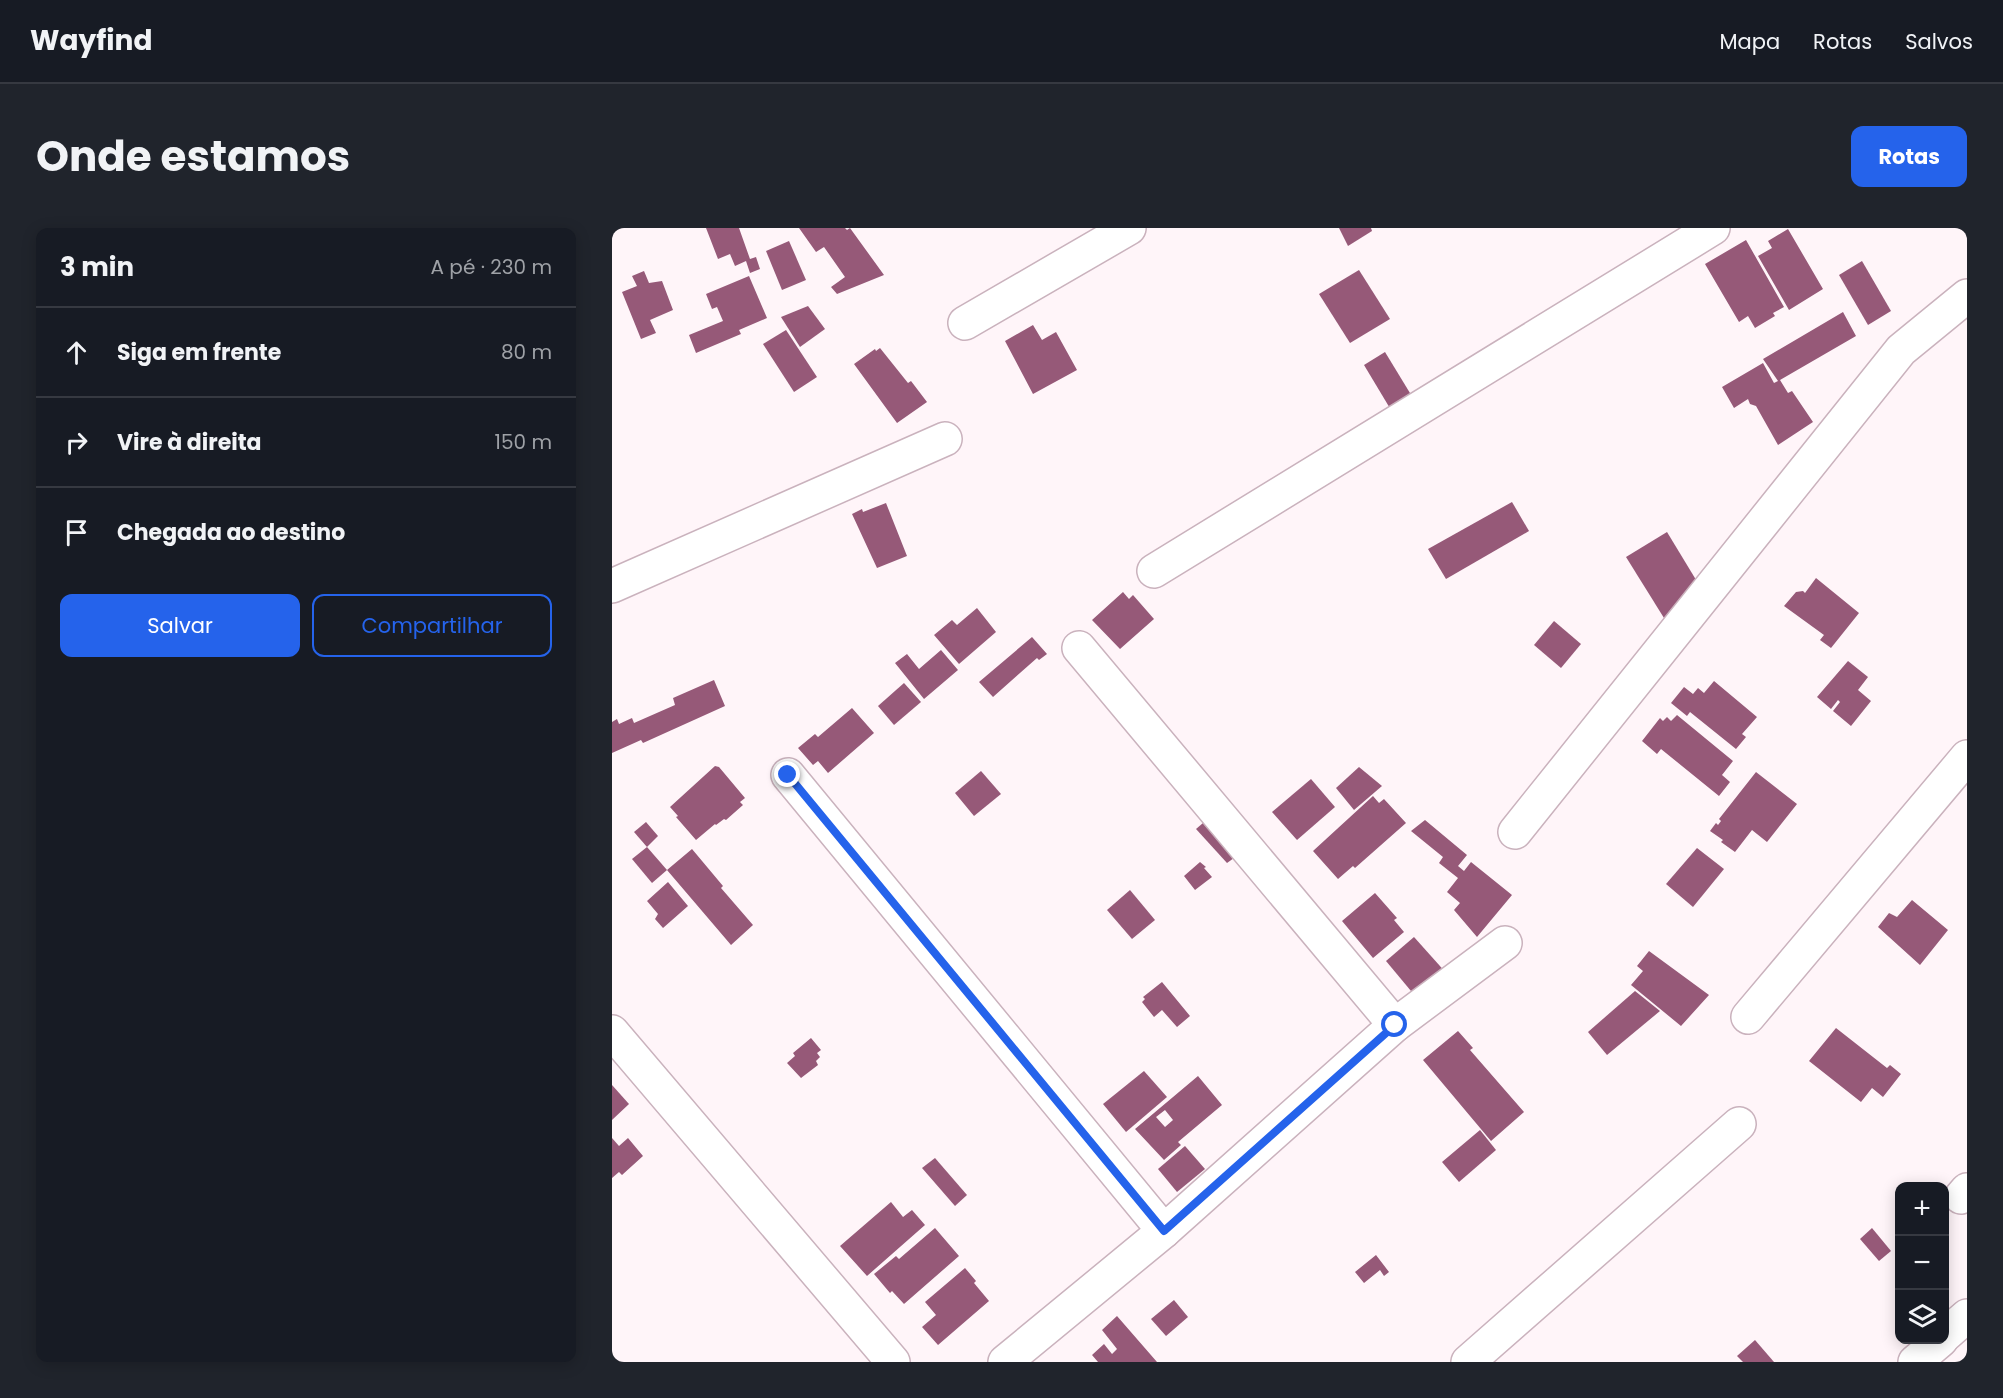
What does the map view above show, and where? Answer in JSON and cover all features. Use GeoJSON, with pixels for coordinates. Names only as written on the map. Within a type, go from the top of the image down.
{"type":"FeatureCollection","features":[{"type":"Feature","properties":{"kind":"street"},"geometry":{"type":"LineString","coordinates":[[965,323],[1129,228]]}},
{"type":"Feature","properties":{"kind":"street"},"geometry":{"type":"LineString","coordinates":[[1154,571],[1679,237],[1713,228]]}},
{"type":"Feature","properties":{"kind":"street"},"geometry":{"type":"LineString","coordinates":[[1515,832],[1901,350],[1967,296]]}},
{"type":"Feature","properties":{"kind":"street"},"geometry":{"type":"LineString","coordinates":[[612,586],[945,439]]}},
{"type":"Feature","properties":{"kind":"street"},"geometry":{"type":"LineString","coordinates":[[1079,648],[1395,1025]]}},
{"type":"Feature","properties":{"kind":"street"},"geometry":{"type":"LineString","coordinates":[[1748,1017],[1967,757]]}},
{"type":"Feature","properties":{"kind":"street"},"geometry":{"type":"LineString","coordinates":[[788,775],[1164,1231]]}},
{"type":"Feature","properties":{"kind":"street"},"geometry":{"type":"LineString","coordinates":[[1005,1362],[1164,1231],[1395,1025],[1505,943]]}},
{"type":"Feature","properties":{"kind":"street"},"geometry":{"type":"LineString","coordinates":[[612,1032],[893,1362]]}},
{"type":"Feature","properties":{"kind":"street"},"geometry":{"type":"LineString","coordinates":[[1468,1362],[1739,1124]]}},
{"type":"Feature","properties":{"kind":"street"},"geometry":{"type":"LineString","coordinates":[[1949,1332],[1967,1316]]}},
{"type":"Feature","properties":{"kind":"street"},"geometry":{"type":"LineString","coordinates":[[1915,1362],[1936,1344]]}},
{"type":"Feature","properties":{"kind":"building"},"geometry":{"type":"Polygon","coordinates":[[[706,228],[739,228],[750,259],[756,257],[760,269],[750,273],[746,261],[735,266],[730,254],[718,259],[706,228]]]}},
{"type":"Feature","properties":{"kind":"building"},"geometry":{"type":"Polygon","coordinates":[[[799,228],[845,228],[847,230],[850,228],[884,275],[837,294],[831,287],[845,277],[824,247],[816,252],[799,228]]]}},
{"type":"Feature","properties":{"kind":"building"},"geometry":{"type":"Polygon","coordinates":[[[1339,228],[1371,228],[1372,231],[1348,246],[1339,228]]]}},
{"type":"Feature","properties":{"kind":"building"},"geometry":{"type":"Polygon","coordinates":[[[1788,229],[1823,289],[1789,310],[1758,256],[1772,248],[1768,241],[1788,229]]]}},
{"type":"Feature","properties":{"kind":"building"},"geometry":{"type":"Polygon","coordinates":[[[1746,240],[1784,307],[1773,313],[1775,316],[1755,328],[1748,316],[1739,322],[1705,264],[1746,240]]]}},
{"type":"Feature","properties":{"kind":"building"},"geometry":{"type":"Polygon","coordinates":[[[789,241],[806,280],[782,290],[766,251],[789,241]]]}},
{"type":"Feature","properties":{"kind":"building"},"geometry":{"type":"Polygon","coordinates":[[[1862,261],[1891,311],[1868,325],[1839,275],[1862,261]]]}},
{"type":"Feature","properties":{"kind":"building"},"geometry":{"type":"Polygon","coordinates":[[[1359,270],[1390,319],[1350,343],[1319,294],[1359,270]]]}},
{"type":"Feature","properties":{"kind":"building"},"geometry":{"type":"Polygon","coordinates":[[[644,271],[649,283],[662,281],[673,310],[650,320],[656,333],[641,339],[622,292],[637,286],[632,276],[644,271]]]}},
{"type":"Feature","properties":{"kind":"building"},"geometry":{"type":"Polygon","coordinates":[[[749,276],[767,318],[739,330],[741,334],[696,353],[689,335],[723,321],[717,307],[712,309],[706,294],[749,276]]]}},
{"type":"Feature","properties":{"kind":"building"},"geometry":{"type":"Polygon","coordinates":[[[808,306],[825,329],[800,347],[781,317],[808,306]]]}},
{"type":"Feature","properties":{"kind":"building"},"geometry":{"type":"Polygon","coordinates":[[[1843,312],[1856,336],[1780,380],[1788,393],[1792,391],[1813,422],[1778,445],[1756,406],[1750,404],[1748,399],[1734,408],[1722,387],[1763,363],[1774,383],[1778,381],[1763,359],[1843,312]]]}},
{"type":"Feature","properties":{"kind":"building"},"geometry":{"type":"Polygon","coordinates":[[[1033,325],[1042,340],[1056,332],[1077,370],[1033,394],[1005,341],[1033,325]]]}},
{"type":"Feature","properties":{"kind":"building"},"geometry":{"type":"Polygon","coordinates":[[[786,330],[817,377],[794,392],[763,344],[786,330]]]}},
{"type":"Feature","properties":{"kind":"building"},"geometry":{"type":"Polygon","coordinates":[[[880,348],[908,383],[911,381],[927,402],[897,423],[854,364],[880,348]]]}},
{"type":"Feature","properties":{"kind":"building"},"geometry":{"type":"Polygon","coordinates":[[[1385,352],[1413,398],[1391,410],[1364,365],[1385,352]]]}},
{"type":"Feature","properties":{"kind":"building"},"geometry":{"type":"Polygon","coordinates":[[[1512,502],[1529,531],[1446,579],[1428,549],[1512,502]]]}},
{"type":"Feature","properties":{"kind":"building"},"geometry":{"type":"Polygon","coordinates":[[[886,503],[907,556],[877,568],[852,514],[886,503]]]}},
{"type":"Feature","properties":{"kind":"building"},"geometry":{"type":"Polygon","coordinates":[[[1667,532],[1704,593],[1664,618],[1626,557],[1667,532]]]}},
{"type":"Feature","properties":{"kind":"building"},"geometry":{"type":"Polygon","coordinates":[[[1816,578],[1859,613],[1831,648],[1820,640],[1824,635],[1784,606],[1796,592],[1805,593],[1816,578]]]}},
{"type":"Feature","properties":{"kind":"building"},"geometry":{"type":"Polygon","coordinates":[[[1123,592],[1129,599],[1133,595],[1154,619],[1120,649],[1092,620],[1123,592]]]}},
{"type":"Feature","properties":{"kind":"building"},"geometry":{"type":"Polygon","coordinates":[[[977,608],[996,632],[959,664],[934,635],[952,620],[957,625],[977,608]]]}},
{"type":"Feature","properties":{"kind":"building"},"geometry":{"type":"Polygon","coordinates":[[[1554,621],[1581,644],[1561,668],[1534,645],[1554,621]]]}},
{"type":"Feature","properties":{"kind":"building"},"geometry":{"type":"Polygon","coordinates":[[[1032,637],[1047,654],[1039,660],[1037,658],[993,697],[979,682],[1032,637]]]}},
{"type":"Feature","properties":{"kind":"building"},"geometry":{"type":"Polygon","coordinates":[[[941,650],[958,670],[924,699],[895,663],[907,654],[919,669],[941,650]]]}},
{"type":"Feature","properties":{"kind":"building"},"geometry":{"type":"Polygon","coordinates":[[[1848,661],[1868,677],[1858,690],[1871,701],[1851,726],[1833,711],[1840,702],[1838,700],[1831,709],[1817,697],[1848,661]]]}},
{"type":"Feature","properties":{"kind":"building"},"geometry":{"type":"Polygon","coordinates":[[[714,680],[725,706],[643,743],[641,740],[612,753],[612,722],[617,719],[619,724],[632,718],[634,723],[675,705],[673,698],[714,680]]]}},
{"type":"Feature","properties":{"kind":"building"},"geometry":{"type":"Polygon","coordinates":[[[1714,681],[1757,717],[1742,734],[1746,737],[1736,749],[1690,712],[1687,716],[1671,703],[1684,687],[1693,694],[1698,688],[1704,693],[1714,681]]]}},
{"type":"Feature","properties":{"kind":"building"},"geometry":{"type":"Polygon","coordinates":[[[904,683],[921,702],[894,725],[878,706],[904,683]]]}},
{"type":"Feature","properties":{"kind":"building"},"geometry":{"type":"Polygon","coordinates":[[[852,708],[874,733],[828,773],[818,761],[813,765],[798,748],[815,734],[818,737],[852,708]]]}},
{"type":"Feature","properties":{"kind":"building"},"geometry":{"type":"Polygon","coordinates":[[[1677,715],[1733,761],[1722,775],[1730,782],[1719,796],[1661,749],[1657,754],[1642,741],[1660,718],[1663,721],[1667,717],[1671,721],[1677,715]]]}},
{"type":"Feature","properties":{"kind":"building"},"geometry":{"type":"Polygon","coordinates":[[[715,766],[719,767],[745,798],[740,802],[743,805],[726,820],[715,824],[696,840],[670,807],[715,766]]]}},
{"type":"Feature","properties":{"kind":"building"},"geometry":{"type":"Polygon","coordinates":[[[1359,767],[1382,786],[1354,810],[1336,788],[1359,767]]]}},
{"type":"Feature","properties":{"kind":"building"},"geometry":{"type":"Polygon","coordinates":[[[981,771],[1001,794],[974,816],[955,793],[981,771]]]}},
{"type":"Feature","properties":{"kind":"building"},"geometry":{"type":"Polygon","coordinates":[[[1756,772],[1797,804],[1767,842],[1752,830],[1735,852],[1710,831],[1716,823],[1718,825],[1721,821],[1719,819],[1756,772]]]}},
{"type":"Feature","properties":{"kind":"building"},"geometry":{"type":"Polygon","coordinates":[[[1311,779],[1335,807],[1297,840],[1272,812],[1311,779]]]}},
{"type":"Feature","properties":{"kind":"building"},"geometry":{"type":"Polygon","coordinates":[[[1373,796],[1379,803],[1384,799],[1406,823],[1355,868],[1353,866],[1338,879],[1313,851],[1373,796]]]}},
{"type":"Feature","properties":{"kind":"building"},"geometry":{"type":"Polygon","coordinates":[[[1425,820],[1467,855],[1458,866],[1464,871],[1471,862],[1512,895],[1477,937],[1454,910],[1460,903],[1447,892],[1458,878],[1439,863],[1443,857],[1411,831],[1425,820]]]}},
{"type":"Feature","properties":{"kind":"building"},"geometry":{"type":"Polygon","coordinates":[[[646,822],[658,836],[647,847],[634,832],[646,822]]]}},
{"type":"Feature","properties":{"kind":"building"},"geometry":{"type":"Polygon","coordinates":[[[1203,823],[1234,858],[1227,863],[1196,829],[1203,823]]]}},
{"type":"Feature","properties":{"kind":"building"},"geometry":{"type":"Polygon","coordinates":[[[647,847],[667,870],[652,883],[632,859],[647,847]]]}},
{"type":"Feature","properties":{"kind":"building"},"geometry":{"type":"Polygon","coordinates":[[[1697,848],[1724,869],[1693,907],[1666,884],[1697,848]]]}},
{"type":"Feature","properties":{"kind":"building"},"geometry":{"type":"Polygon","coordinates":[[[692,849],[753,925],[731,945],[667,870],[692,849]]]}},
{"type":"Feature","properties":{"kind":"building"},"geometry":{"type":"Polygon","coordinates":[[[1200,862],[1212,877],[1195,890],[1184,876],[1200,862]]]}},
{"type":"Feature","properties":{"kind":"building"},"geometry":{"type":"Polygon","coordinates":[[[668,882],[688,906],[663,928],[655,919],[658,914],[647,901],[668,882]]]}},
{"type":"Feature","properties":{"kind":"building"},"geometry":{"type":"Polygon","coordinates":[[[1130,890],[1155,920],[1132,939],[1107,910],[1130,890]]]}},
{"type":"Feature","properties":{"kind":"building"},"geometry":{"type":"Polygon","coordinates":[[[1375,893],[1397,918],[1394,920],[1404,932],[1373,958],[1342,921],[1375,893]]]}},
{"type":"Feature","properties":{"kind":"building"},"geometry":{"type":"Polygon","coordinates":[[[1912,900],[1948,930],[1920,965],[1878,927],[1889,913],[1897,917],[1912,900]]]}},
{"type":"Feature","properties":{"kind":"building"},"geometry":{"type":"Polygon","coordinates":[[[1414,937],[1448,975],[1416,997],[1386,961],[1414,937]]]}},
{"type":"Feature","properties":{"kind":"building"},"geometry":{"type":"Polygon","coordinates":[[[1649,951],[1709,995],[1681,1026],[1631,985],[1643,971],[1637,966],[1649,951]]]}},
{"type":"Feature","properties":{"kind":"building"},"geometry":{"type":"Polygon","coordinates":[[[1162,982],[1190,1016],[1177,1027],[1162,1010],[1154,1017],[1142,1002],[1145,999],[1143,997],[1162,982]]]}},
{"type":"Feature","properties":{"kind":"building"},"geometry":{"type":"Polygon","coordinates":[[[1635,991],[1660,1011],[1607,1055],[1588,1032],[1635,991]]]}},
{"type":"Feature","properties":{"kind":"building"},"geometry":{"type":"Polygon","coordinates":[[[1836,1028],[1887,1068],[1890,1065],[1901,1074],[1883,1097],[1872,1088],[1861,1102],[1809,1061],[1836,1028]]]}},
{"type":"Feature","properties":{"kind":"building"},"geometry":{"type":"Polygon","coordinates":[[[1458,1031],[1473,1048],[1470,1050],[1524,1112],[1491,1141],[1423,1060],[1458,1031]]]}},
{"type":"Feature","properties":{"kind":"building"},"geometry":{"type":"Polygon","coordinates":[[[811,1038],[821,1050],[817,1053],[820,1057],[816,1061],[818,1065],[801,1078],[787,1063],[795,1056],[793,1053],[811,1038]]]}},
{"type":"Feature","properties":{"kind":"building"},"geometry":{"type":"Polygon","coordinates":[[[1144,1071],[1167,1097],[1126,1132],[1103,1104],[1144,1071]]]}},
{"type":"Feature","properties":{"kind":"building"},"geometry":{"type":"Polygon","coordinates":[[[1198,1076],[1222,1105],[1178,1142],[1181,1145],[1164,1160],[1135,1129],[1198,1076]],[[1165,1110],[1156,1117],[1165,1127],[1173,1120],[1165,1110]]]}},
{"type":"Feature","properties":{"kind":"building"},"geometry":{"type":"Polygon","coordinates":[[[612,1085],[629,1104],[612,1120],[612,1085]]]}},
{"type":"Feature","properties":{"kind":"building"},"geometry":{"type":"Polygon","coordinates":[[[1480,1130],[1496,1150],[1459,1182],[1442,1162],[1480,1130]]]}},
{"type":"Feature","properties":{"kind":"building"},"geometry":{"type":"Polygon","coordinates":[[[612,1138],[619,1146],[628,1138],[643,1156],[622,1175],[619,1172],[612,1178],[612,1138]]]}},
{"type":"Feature","properties":{"kind":"building"},"geometry":{"type":"Polygon","coordinates":[[[1185,1146],[1205,1169],[1177,1192],[1158,1169],[1185,1146]]]}},
{"type":"Feature","properties":{"kind":"building"},"geometry":{"type":"Polygon","coordinates":[[[935,1158],[967,1195],[955,1206],[922,1168],[935,1158]]]}},
{"type":"Feature","properties":{"kind":"building"},"geometry":{"type":"Polygon","coordinates":[[[891,1202],[903,1217],[912,1210],[925,1225],[867,1276],[840,1246],[891,1202]]]}},
{"type":"Feature","properties":{"kind":"building"},"geometry":{"type":"Polygon","coordinates":[[[935,1228],[959,1256],[904,1304],[892,1291],[890,1293],[874,1274],[896,1256],[899,1259],[935,1228]]]}},
{"type":"Feature","properties":{"kind":"building"},"geometry":{"type":"Polygon","coordinates":[[[1872,1228],[1891,1251],[1879,1261],[1860,1239],[1872,1228]]]}},
{"type":"Feature","properties":{"kind":"building"},"geometry":{"type":"Polygon","coordinates":[[[1376,1255],[1389,1272],[1384,1276],[1380,1270],[1364,1283],[1355,1272],[1376,1255]]]}},
{"type":"Feature","properties":{"kind":"building"},"geometry":{"type":"Polygon","coordinates":[[[965,1268],[989,1301],[938,1345],[922,1327],[936,1315],[925,1302],[965,1268]]]}},
{"type":"Feature","properties":{"kind":"building"},"geometry":{"type":"Polygon","coordinates":[[[1174,1300],[1188,1317],[1166,1336],[1151,1319],[1174,1300]]]}},
{"type":"Feature","properties":{"kind":"building"},"geometry":{"type":"Polygon","coordinates":[[[1117,1316],[1157,1362],[1098,1362],[1092,1355],[1104,1344],[1112,1354],[1117,1349],[1102,1330],[1117,1316]]]}},
{"type":"Feature","properties":{"kind":"building"},"geometry":{"type":"Polygon","coordinates":[[[1755,1340],[1774,1362],[1743,1362],[1737,1356],[1755,1340]]]}},
{"type":"Feature","properties":{"kind":"route"},"geometry":{"type":"LineString","coordinates":[[788,775],[1164,1231],[1395,1025]]}}]}
